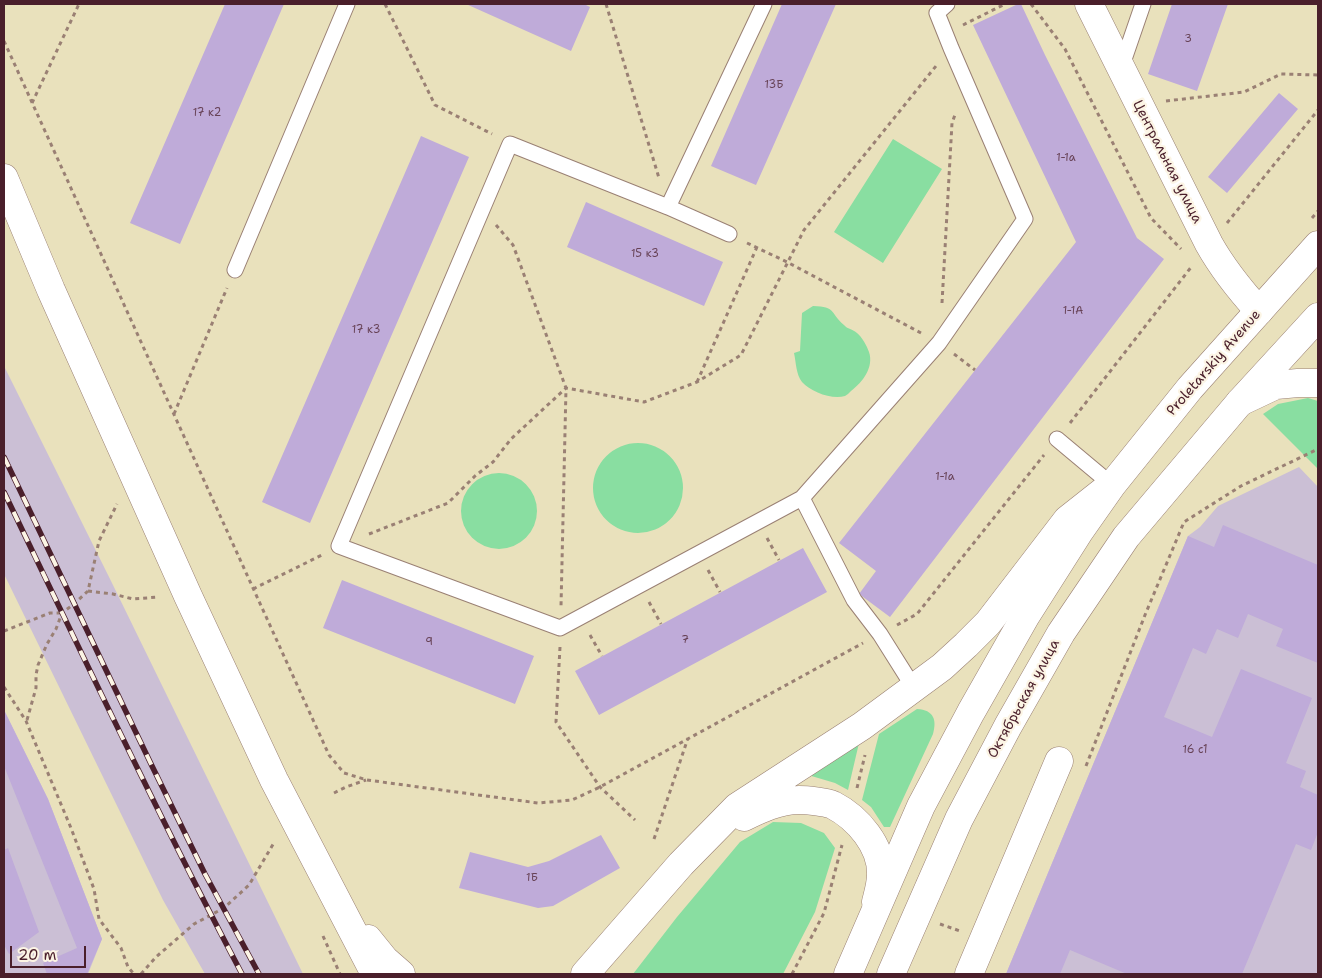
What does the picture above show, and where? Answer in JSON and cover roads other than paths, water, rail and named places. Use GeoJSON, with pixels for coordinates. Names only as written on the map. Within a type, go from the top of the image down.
{"type":"FeatureCollection","features":[{"type":"Feature","properties":{"kind":"main road","name":"Центральная улица"},"geometry":{"type":"LineString","coordinates":[[1089,4],[1215,254],[1259,311]]}},
{"type":"Feature","properties":{"kind":"main road"},"geometry":{"type":"LineString","coordinates":[[4,178],[51,290],[188,596],[274,780],[375,974]]}},
{"type":"Feature","properties":{"kind":"main road","name":"Proletarskiy Avenue"},"geometry":{"type":"LineString","coordinates":[[1112,484],[1190,388],[1259,311],[1312,235]]}},
{"type":"Feature","properties":{"kind":"main road"},"geometry":{"type":"LineString","coordinates":[[1240,402],[1318,317]]}},
{"type":"Feature","properties":{"kind":"main road"},"geometry":{"type":"LineString","coordinates":[[1240,402],[1276,385],[1318,383]]}},
{"type":"Feature","properties":{"kind":"main road","name":"Октябрьская улица"},"geometry":{"type":"LineString","coordinates":[[890,974],[959,819],[1008,726],[1061,633],[1126,537],[1240,402]]}},
{"type":"Feature","properties":{"kind":"main road"},"geometry":{"type":"LineString","coordinates":[[595,972],[681,864],[737,808],[862,726],[948,661],[988,623],[1067,520],[1112,484]]}},
{"type":"Feature","properties":{"kind":"main road"},"geometry":{"type":"LineString","coordinates":[[848,974],[921,806],[970,712],[1025,618],[1079,532],[1112,484]]}},
{"type":"Feature","properties":{"kind":"main road"},"geometry":{"type":"LineString","coordinates":[[970,974],[1072,765]]}},
{"type":"Feature","properties":{"kind":"main road"},"geometry":{"type":"LineString","coordinates":[[595,972],[691,869],[744,817],[773,804],[798,800],[831,804],[851,816],[870,838],[878,856],[881,874],[877,898],[865,936]]}},
{"type":"Feature","properties":{"kind":"main road"},"geometry":{"type":"LineString","coordinates":[[333,896],[385,960],[401,974]]}},
{"type":"Feature","properties":{"kind":"lane"},"geometry":{"type":"LineString","coordinates":[[235,270],[348,4]]}},
{"type":"Feature","properties":{"kind":"lane"},"geometry":{"type":"LineString","coordinates":[[668,207],[764,4]]}},
{"type":"Feature","properties":{"kind":"lane"},"geometry":{"type":"LineString","coordinates":[[730,234],[668,207],[510,144],[339,546],[560,628],[802,498],[940,343],[1025,219],[937,13],[948,4]]}},
{"type":"Feature","properties":{"kind":"lane"},"geometry":{"type":"LineString","coordinates":[[1121,69],[1143,4]]}},
{"type":"Feature","properties":{"kind":"lane"},"geometry":{"type":"LineString","coordinates":[[1057,439],[1112,484]]}},
{"type":"Feature","properties":{"kind":"lane"},"geometry":{"type":"LineString","coordinates":[[802,498],[854,600],[880,634],[914,688]]}},
{"type":"Feature","properties":{"kind":"railway"},"geometry":{"type":"LineString","coordinates":[[4,457],[205,874],[259,974]]}},
{"type":"Feature","properties":{"kind":"railway"},"geometry":{"type":"LineString","coordinates":[[4,492],[150,794],[242,974]]}}]}
